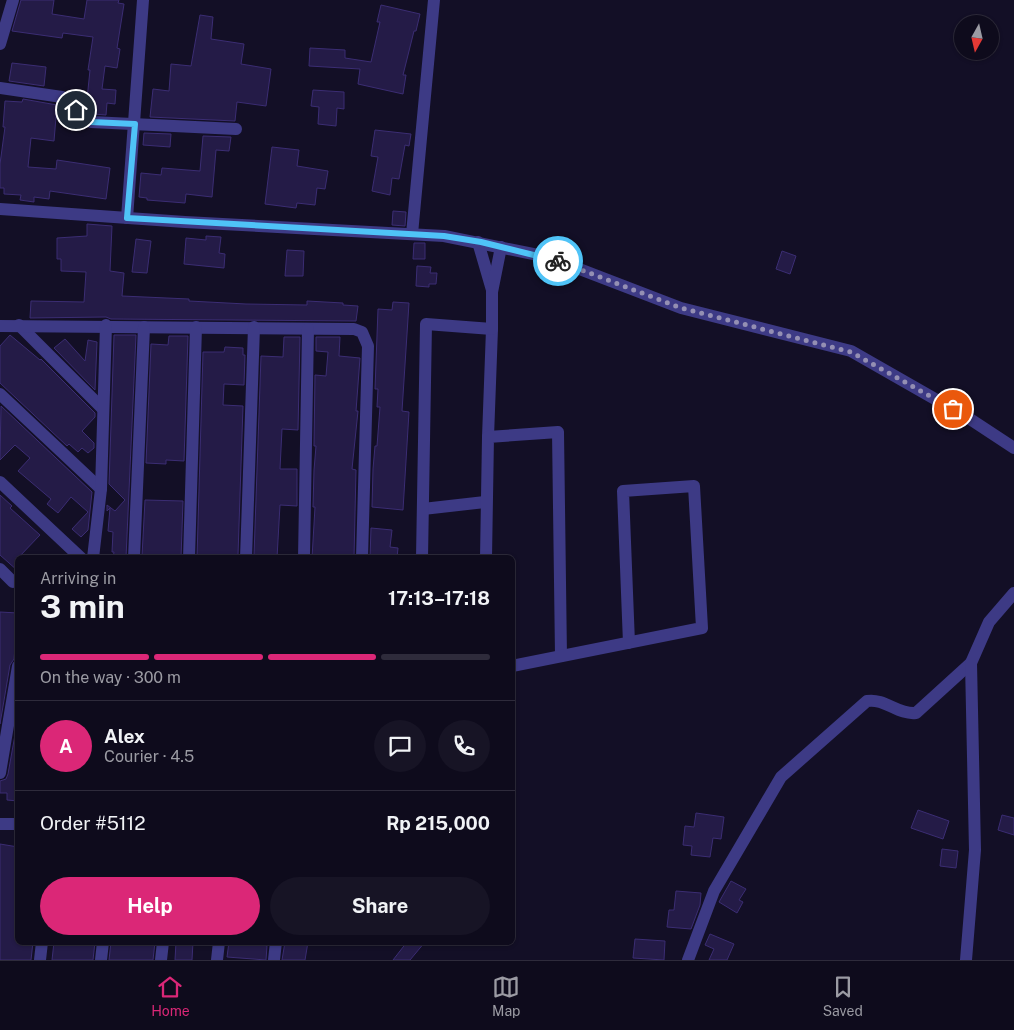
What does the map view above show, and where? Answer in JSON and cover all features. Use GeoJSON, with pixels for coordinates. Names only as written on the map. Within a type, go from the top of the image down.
{"type":"FeatureCollection","features":[{"type":"Feature","properties":{"kind":"street"},"geometry":{"type":"LineString","coordinates":[[0,44],[13,0]]}},
{"type":"Feature","properties":{"kind":"street"},"geometry":{"type":"LineString","coordinates":[[127,218],[143,0]]}},
{"type":"Feature","properties":{"kind":"street"},"geometry":{"type":"LineString","coordinates":[[412,234],[434,0]]}},
{"type":"Feature","properties":{"kind":"street"},"geometry":{"type":"LineString","coordinates":[[0,88],[62,97],[84,118],[91,122],[236,129]]}},
{"type":"Feature","properties":{"kind":"street"},"geometry":{"type":"LineString","coordinates":[[0,209],[412,234],[478,242],[548,257],[681,308],[851,352],[970,419],[1014,448]]}},
{"type":"Feature","properties":{"kind":"street"},"geometry":{"type":"LineString","coordinates":[[478,242],[492,292]]}},
{"type":"Feature","properties":{"kind":"street"},"geometry":{"type":"LineString","coordinates":[[486,555],[485,502],[492,292],[501,246]]}},
{"type":"Feature","properties":{"kind":"street"},"geometry":{"type":"LineString","coordinates":[[422,555],[426,324],[492,329]]}},
{"type":"Feature","properties":{"kind":"street"},"geometry":{"type":"LineString","coordinates":[[19,325],[103,409]]}},
{"type":"Feature","properties":{"kind":"street"},"geometry":{"type":"LineString","coordinates":[[93,555],[102,489],[106,325]]}},
{"type":"Feature","properties":{"kind":"street"},"geometry":{"type":"LineString","coordinates":[[0,326],[254,327],[354,329],[362,332],[368,346],[362,555]]}},
{"type":"Feature","properties":{"kind":"street"},"geometry":{"type":"LineString","coordinates":[[134,555],[144,327]]}},
{"type":"Feature","properties":{"kind":"street"},"geometry":{"type":"LineString","coordinates":[[189,555],[196,327]]}},
{"type":"Feature","properties":{"kind":"street"},"geometry":{"type":"LineString","coordinates":[[246,555],[254,327]]}},
{"type":"Feature","properties":{"kind":"street"},"geometry":{"type":"LineString","coordinates":[[304,555],[308,329]]}},
{"type":"Feature","properties":{"kind":"street"},"geometry":{"type":"LineString","coordinates":[[0,394],[102,489]]}},
{"type":"Feature","properties":{"kind":"street"},"geometry":{"type":"LineString","coordinates":[[488,437],[558,432],[561,656]]}},
{"type":"Feature","properties":{"kind":"street"},"geometry":{"type":"LineString","coordinates":[[0,482],[78,555]]}},
{"type":"Feature","properties":{"kind":"street"},"geometry":{"type":"LineString","coordinates":[[515,665],[629,643],[702,628],[694,486],[622,491],[629,643]]}},
{"type":"Feature","properties":{"kind":"street"},"geometry":{"type":"LineString","coordinates":[[423,509],[485,502]]}},
{"type":"Feature","properties":{"kind":"street"},"geometry":{"type":"LineString","coordinates":[[0,569],[10,582]]}},
{"type":"Feature","properties":{"kind":"street"},"geometry":{"type":"LineString","coordinates":[[688,960],[714,891],[781,777],[866,701],[882,702],[908,714],[916,713],[970,663],[989,622],[1014,593]]}},
{"type":"Feature","properties":{"kind":"street"},"geometry":{"type":"LineString","coordinates":[[966,960],[975,850],[970,663]]}},
{"type":"Feature","properties":{"kind":"street"},"geometry":{"type":"LineString","coordinates":[[0,773],[15,684]]}},
{"type":"Feature","properties":{"kind":"street"},"geometry":{"type":"LineString","coordinates":[[0,824],[15,824]]}},
{"type":"Feature","properties":{"kind":"street"},"geometry":{"type":"LineString","coordinates":[[40,960],[42,945]]}},
{"type":"Feature","properties":{"kind":"street"},"geometry":{"type":"LineString","coordinates":[[101,960],[103,945]]}},
{"type":"Feature","properties":{"kind":"street"},"geometry":{"type":"LineString","coordinates":[[161,960],[163,945]]}},
{"type":"Feature","properties":{"kind":"street"},"geometry":{"type":"LineString","coordinates":[[217,960],[219,945]]}},
{"type":"Feature","properties":{"kind":"street"},"geometry":{"type":"LineString","coordinates":[[274,960],[276,945]]}},
{"type":"Feature","properties":{"kind":"building"},"geometry":{"type":"Polygon","coordinates":[[[21,0],[54,0],[52,14],[84,19],[87,0],[119,0],[118,3],[124,4],[117,48],[120,49],[117,68],[105,66],[102,89],[116,90],[115,104],[107,103],[106,115],[93,114],[86,109],[90,70],[88,70],[93,37],[63,33],[62,38],[12,31],[21,0]]]}},
{"type":"Feature","properties":{"kind":"building"},"geometry":{"type":"Polygon","coordinates":[[[381,5],[420,14],[403,75],[406,75],[403,94],[358,84],[360,69],[309,66],[310,48],[345,50],[345,58],[371,62],[380,22],[377,22],[381,5]]]}},
{"type":"Feature","properties":{"kind":"building"},"geometry":{"type":"Polygon","coordinates":[[[200,15],[213,17],[211,39],[244,44],[241,64],[271,69],[266,106],[237,102],[235,121],[150,117],[153,89],[169,91],[171,64],[191,66],[200,15]]]}},
{"type":"Feature","properties":{"kind":"building"},"geometry":{"type":"Polygon","coordinates":[[[12,63],[46,67],[44,86],[9,81],[12,63]]]}},
{"type":"Feature","properties":{"kind":"building"},"geometry":{"type":"Polygon","coordinates":[[[313,90],[344,92],[344,109],[337,108],[336,126],[318,124],[319,107],[311,106],[313,90]]]}},
{"type":"Feature","properties":{"kind":"building"},"geometry":{"type":"Polygon","coordinates":[[[23,99],[57,105],[54,141],[31,138],[28,167],[56,169],[57,160],[110,168],[106,199],[50,191],[49,199],[34,197],[34,202],[20,200],[21,195],[4,194],[4,188],[0,188],[0,164],[5,127],[3,127],[5,101],[22,102],[23,99]]]}},
{"type":"Feature","properties":{"kind":"building"},"geometry":{"type":"Polygon","coordinates":[[[375,130],[411,134],[409,146],[405,145],[399,179],[392,178],[390,195],[372,191],[378,157],[371,156],[375,130]]]}},
{"type":"Feature","properties":{"kind":"building"},"geometry":{"type":"Polygon","coordinates":[[[144,133],[171,134],[170,147],[143,145],[144,133]]]}},
{"type":"Feature","properties":{"kind":"building"},"geometry":{"type":"Polygon","coordinates":[[[203,136],[231,137],[229,151],[216,150],[212,197],[186,194],[185,203],[147,200],[147,198],[139,197],[141,173],[161,175],[162,168],[200,171],[203,136]]]}},
{"type":"Feature","properties":{"kind":"building"},"geometry":{"type":"Polygon","coordinates":[[[272,147],[299,150],[297,166],[328,171],[325,189],[317,188],[315,205],[297,203],[296,208],[265,204],[272,147]]]}},
{"type":"Feature","properties":{"kind":"building"},"geometry":{"type":"Polygon","coordinates":[[[393,211],[406,212],[405,226],[392,225],[393,211]]]}},
{"type":"Feature","properties":{"kind":"building"},"geometry":{"type":"Polygon","coordinates":[[[87,224],[112,226],[110,271],[124,273],[122,296],[246,304],[307,305],[307,301],[343,303],[343,305],[358,306],[356,321],[111,319],[106,317],[30,318],[31,301],[84,302],[86,272],[61,271],[61,259],[57,259],[57,238],[87,236],[87,224]]]}},
{"type":"Feature","properties":{"kind":"building"},"geometry":{"type":"Polygon","coordinates":[[[206,236],[221,237],[219,253],[225,254],[224,268],[184,264],[186,238],[206,240],[206,236]]]}},
{"type":"Feature","properties":{"kind":"building"},"geometry":{"type":"Polygon","coordinates":[[[136,239],[151,241],[147,273],[132,272],[136,239]]]}},
{"type":"Feature","properties":{"kind":"building"},"geometry":{"type":"Polygon","coordinates":[[[414,243],[425,243],[425,259],[413,259],[414,243]]]}},
{"type":"Feature","properties":{"kind":"building"},"geometry":{"type":"Polygon","coordinates":[[[287,250],[304,251],[303,276],[285,276],[287,250]]]}},
{"type":"Feature","properties":{"kind":"building"},"geometry":{"type":"Polygon","coordinates":[[[782,251],[796,256],[790,274],[776,269],[782,251]]]}},
{"type":"Feature","properties":{"kind":"building"},"geometry":{"type":"Polygon","coordinates":[[[417,266],[431,267],[430,273],[437,273],[436,284],[429,284],[429,287],[416,286],[417,266]]]}},
{"type":"Feature","properties":{"kind":"building"},"geometry":{"type":"Polygon","coordinates":[[[393,302],[409,303],[402,411],[409,412],[403,510],[372,507],[373,469],[380,407],[377,407],[378,389],[375,389],[378,309],[392,310],[393,302]]]}},
{"type":"Feature","properties":{"kind":"building"},"geometry":{"type":"Polygon","coordinates":[[[10,335],[41,359],[95,413],[95,417],[82,431],[94,443],[94,448],[88,453],[82,448],[78,452],[69,444],[67,446],[0,383],[0,346],[10,335]]]}},
{"type":"Feature","properties":{"kind":"building"},"geometry":{"type":"Polygon","coordinates":[[[114,335],[136,335],[126,555],[114,555],[114,552],[112,552],[113,532],[108,531],[110,508],[107,511],[107,505],[115,511],[125,500],[109,484],[114,335]]]}},
{"type":"Feature","properties":{"kind":"building"},"geometry":{"type":"Polygon","coordinates":[[[169,336],[188,336],[184,461],[166,460],[166,464],[146,463],[151,344],[168,345],[169,336]]]}},
{"type":"Feature","properties":{"kind":"building"},"geometry":{"type":"Polygon","coordinates":[[[284,337],[300,337],[298,430],[282,429],[280,469],[297,469],[297,506],[280,505],[277,555],[254,555],[261,356],[283,357],[284,337]]]}},
{"type":"Feature","properties":{"kind":"building"},"geometry":{"type":"Polygon","coordinates":[[[316,337],[340,337],[339,356],[360,358],[356,411],[358,411],[352,469],[356,470],[354,555],[312,555],[316,446],[314,446],[315,375],[326,376],[328,352],[316,351],[316,337]]]}},
{"type":"Feature","properties":{"kind":"building"},"geometry":{"type":"Polygon","coordinates":[[[65,339],[85,361],[88,340],[97,342],[95,390],[54,348],[65,339]]]}},
{"type":"Feature","properties":{"kind":"building"},"geometry":{"type":"Polygon","coordinates":[[[225,347],[243,348],[243,355],[245,355],[244,385],[224,384],[223,405],[243,406],[238,555],[197,555],[203,352],[224,352],[225,347]]]}},
{"type":"Feature","properties":{"kind":"building"},"geometry":{"type":"Polygon","coordinates":[[[1,406],[92,492],[88,530],[81,537],[72,529],[88,512],[71,497],[58,513],[47,504],[51,499],[18,471],[30,458],[15,445],[0,460],[1,406]]]}},
{"type":"Feature","properties":{"kind":"building"},"geometry":{"type":"Polygon","coordinates":[[[0,495],[12,506],[10,508],[40,535],[21,555],[15,555],[15,568],[0,555],[0,495]]]}},
{"type":"Feature","properties":{"kind":"building"},"geometry":{"type":"Polygon","coordinates":[[[145,500],[183,501],[181,555],[142,555],[145,500]]]}},
{"type":"Feature","properties":{"kind":"building"},"geometry":{"type":"Polygon","coordinates":[[[371,528],[392,530],[390,547],[398,548],[397,555],[370,555],[371,528]]]}},
{"type":"Feature","properties":{"kind":"building"},"geometry":{"type":"Polygon","coordinates":[[[0,612],[15,613],[14,659],[10,665],[0,724],[0,612]]]}},
{"type":"Feature","properties":{"kind":"building"},"geometry":{"type":"Polygon","coordinates":[[[15,735],[15,801],[7,800],[7,793],[0,793],[0,781],[6,779],[15,735]]]}},
{"type":"Feature","properties":{"kind":"building"},"geometry":{"type":"Polygon","coordinates":[[[918,810],[949,821],[943,839],[911,828],[918,810]]]}},
{"type":"Feature","properties":{"kind":"building"},"geometry":{"type":"Polygon","coordinates":[[[696,813],[724,817],[721,839],[713,838],[710,857],[691,855],[692,846],[683,845],[685,826],[694,827],[696,813]]]}},
{"type":"Feature","properties":{"kind":"building"},"geometry":{"type":"Polygon","coordinates":[[[1002,815],[1014,818],[1014,835],[998,830],[1002,815]]]}},
{"type":"Feature","properties":{"kind":"building"},"geometry":{"type":"Polygon","coordinates":[[[0,844],[15,846],[15,945],[33,945],[31,960],[0,960],[0,844]]]}},
{"type":"Feature","properties":{"kind":"building"},"geometry":{"type":"Polygon","coordinates":[[[942,849],[958,851],[956,868],[940,866],[942,849]]]}},
{"type":"Feature","properties":{"kind":"building"},"geometry":{"type":"Polygon","coordinates":[[[731,881],[746,889],[739,900],[743,902],[737,913],[719,902],[731,881]]]}},
{"type":"Feature","properties":{"kind":"building"},"geometry":{"type":"Polygon","coordinates":[[[676,891],[701,893],[700,905],[691,929],[667,927],[669,910],[674,910],[676,891]]]}},
{"type":"Feature","properties":{"kind":"building"},"geometry":{"type":"Polygon","coordinates":[[[710,934],[734,944],[727,960],[709,960],[714,949],[705,945],[710,934]]]}},
{"type":"Feature","properties":{"kind":"building"},"geometry":{"type":"Polygon","coordinates":[[[635,939],[665,941],[664,960],[633,958],[635,939]]]}},
{"type":"Feature","properties":{"kind":"building"},"geometry":{"type":"Polygon","coordinates":[[[54,945],[95,945],[93,960],[52,960],[54,945]]]}},
{"type":"Feature","properties":{"kind":"building"},"geometry":{"type":"Polygon","coordinates":[[[111,945],[155,945],[153,960],[109,960],[111,945]]]}},
{"type":"Feature","properties":{"kind":"building"},"geometry":{"type":"Polygon","coordinates":[[[176,945],[193,945],[192,960],[175,960],[176,945]]]}},
{"type":"Feature","properties":{"kind":"building"},"geometry":{"type":"Polygon","coordinates":[[[229,945],[267,946],[266,960],[227,957],[229,945]]]}},
{"type":"Feature","properties":{"kind":"building"},"geometry":{"type":"Polygon","coordinates":[[[284,945],[308,945],[305,960],[282,960],[284,945]]]}},
{"type":"Feature","properties":{"kind":"building"},"geometry":{"type":"Polygon","coordinates":[[[405,945],[422,945],[410,960],[393,960],[405,945]]]}},
{"type":"Feature","properties":{"kind":"way so far"},"geometry":{"type":"LineString","coordinates":[[558,261],[681,308],[765,328],[851,352],[953,409]]}},
{"type":"Feature","properties":{"kind":"route"},"geometry":{"type":"LineString","coordinates":[[76,110],[91,122],[135,124],[127,218],[444,236],[481,242],[558,261]]}}]}
